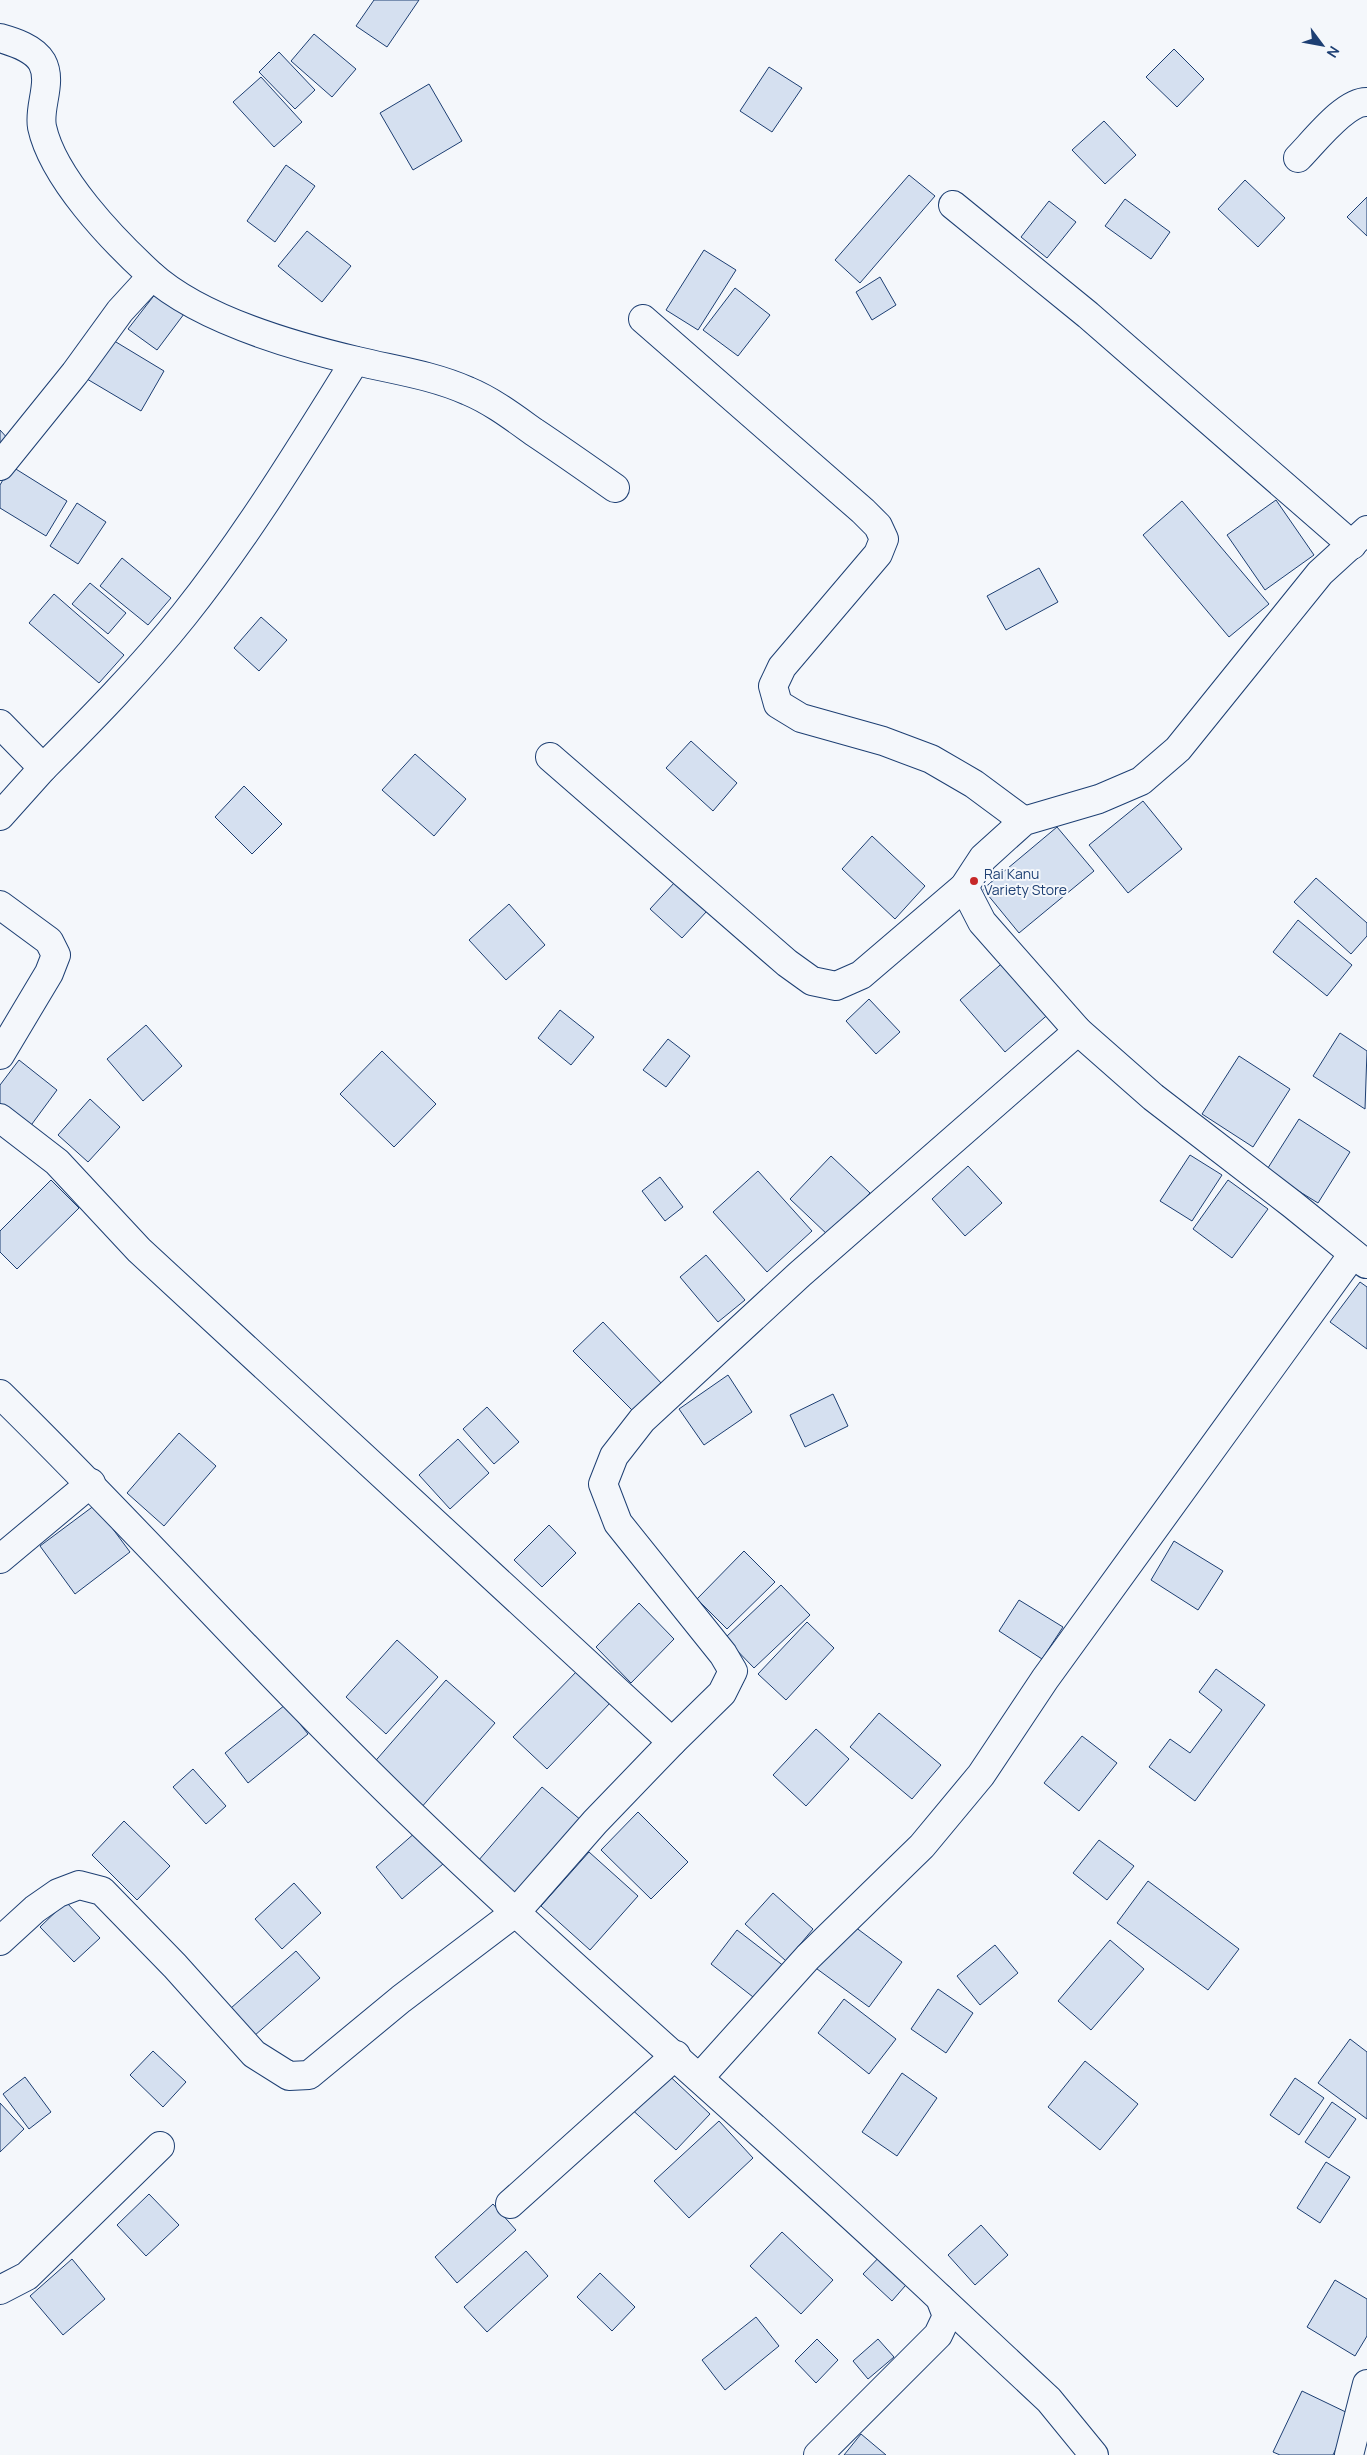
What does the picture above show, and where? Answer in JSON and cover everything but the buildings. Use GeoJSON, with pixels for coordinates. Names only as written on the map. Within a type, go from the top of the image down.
{"type":"FeatureCollection","features":[{"type":"Feature","properties":{"kind":"street"},"geometry":{"type":"LineString","coordinates":[[0,38],[31,50],[42,62],[46,79],[42,125],[51,154],[71,186],[104,228],[152,276],[202,309],[258,333],[356,361],[429,377],[469,391],[504,411],[615,488]]}},
{"type":"Feature","properties":{"kind":"street"},"geometry":{"type":"LineString","coordinates":[[1298,158],[1345,110],[1357,101],[1367,102]]}},
{"type":"Feature","properties":{"kind":"street"},"geometry":{"type":"LineString","coordinates":[[550,757],[779,957],[812,981],[836,986],[861,975],[964,887],[983,858],[1024,821],[1099,799],[1140,781],[1178,749],[1320,573],[1359,538],[953,205]]}},
{"type":"Feature","properties":{"kind":"street"},"geometry":{"type":"LineString","coordinates":[[0,466],[75,372],[120,311],[152,276]]}},
{"type":"Feature","properties":{"kind":"street"},"geometry":{"type":"LineString","coordinates":[[643,318],[862,511],[878,526],[884,539],[878,554],[782,667],[773,686],[778,704],[801,718],[883,741],[931,759],[974,784],[1024,821]]}},
{"type":"Feature","properties":{"kind":"street"},"geometry":{"type":"LineString","coordinates":[[0,816],[43,768],[104,707],[184,615],[262,508],[356,361]]}},
{"type":"Feature","properties":{"kind":"street"},"geometry":{"type":"LineString","coordinates":[[0,724],[43,768]]}},
{"type":"Feature","properties":{"kind":"street"},"geometry":{"type":"LineString","coordinates":[[700,2077],[808,1957],[922,1846],[981,1775],[1044,1679],[1360,1259],[1153,1097],[1078,1031],[982,922],[964,887]]}},
{"type":"Feature","properties":{"kind":"street"},"geometry":{"type":"LineString","coordinates":[[0,905],[49,941],[56,956],[49,973],[0,1055]]}},
{"type":"Feature","properties":{"kind":"street"},"geometry":{"type":"LineString","coordinates":[[0,1941],[35,1909],[58,1893],[79,1885],[102,1891],[175,1966],[254,2054],[289,2076],[309,2075],[401,1999],[516,1912],[595,1822],[722,1692],[734,1671],[723,1654],[618,1523],[603,1484],[614,1456],[642,1420],[800,1274],[1078,1031]]}},
{"type":"Feature","properties":{"kind":"street"},"geometry":{"type":"LineString","coordinates":[[0,1118],[57,1162],[139,1250],[672,1742]]}},
{"type":"Feature","properties":{"kind":"street"},"geometry":{"type":"LineString","coordinates":[[0,1394],[91,1483],[406,1809],[516,1912],[700,2077],[1049,2400],[1094,2455]]}},
{"type":"Feature","properties":{"kind":"street"},"geometry":{"type":"LineString","coordinates":[[0,1558],[91,1483]]}},
{"type":"Feature","properties":{"kind":"street"},"geometry":{"type":"LineString","coordinates":[[510,2204],[676,2055]]}},
{"type":"Feature","properties":{"kind":"street"},"geometry":{"type":"LineString","coordinates":[[0,2290],[27,2276],[160,2146]]}},
{"type":"Feature","properties":{"kind":"street"},"geometry":{"type":"LineString","coordinates":[[818,2455],[938,2336],[947,2316],[940,2298]]}},
{"type":"Feature","properties":{"kind":"street"},"geometry":{"type":"LineString","coordinates":[[1349,2455],[1367,2384]]}},
{"type":"Feature","properties":{"kind":"place","name":"Rai Kanu Variety Store"},"geometry":{"type":"Point","coordinates":[974,881]}}]}
